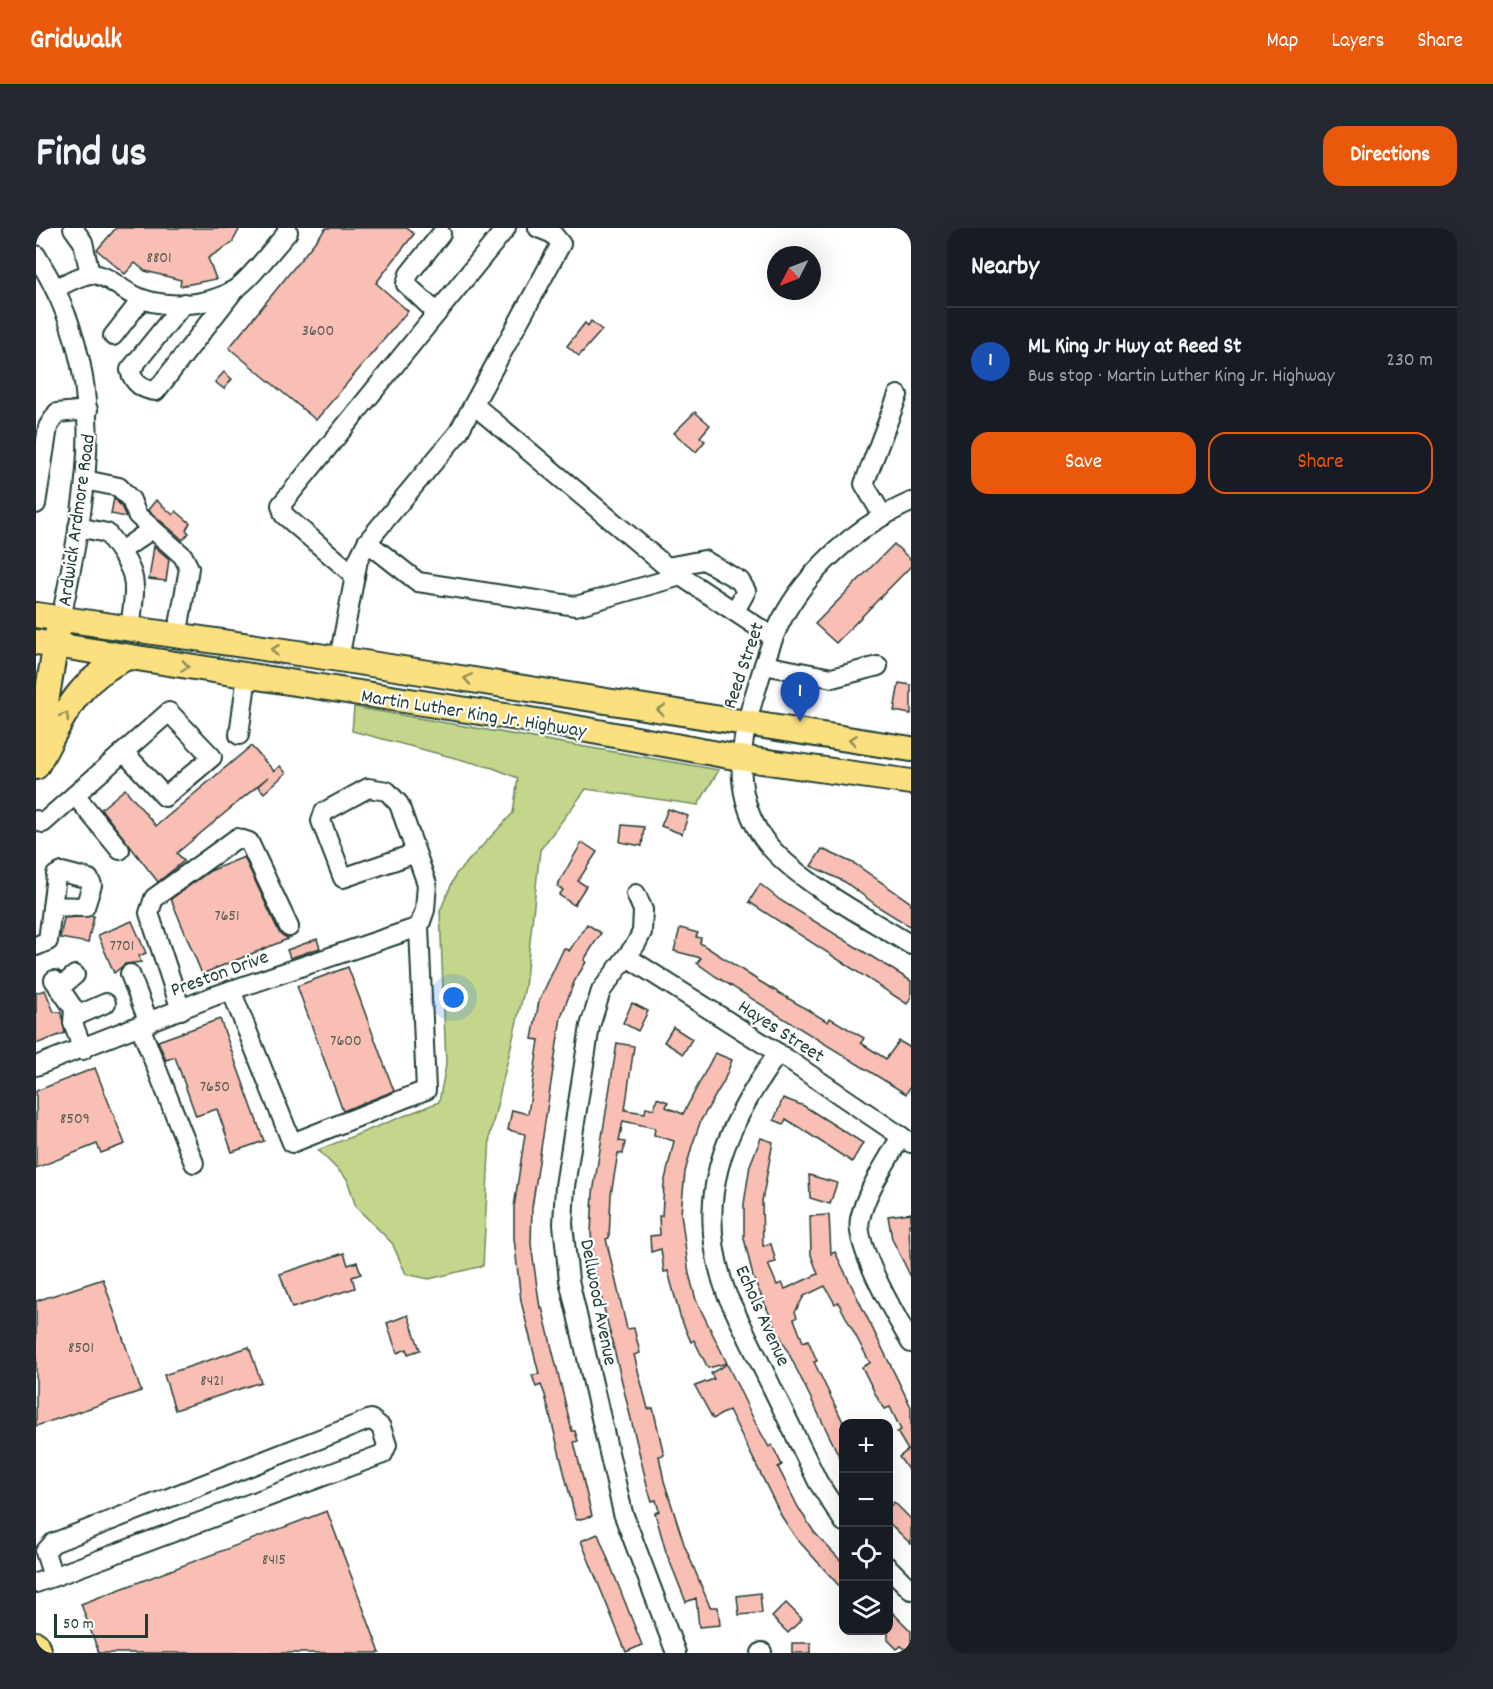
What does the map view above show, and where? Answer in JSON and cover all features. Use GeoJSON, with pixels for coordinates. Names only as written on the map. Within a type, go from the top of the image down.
{"type":"FeatureCollection","features":[{"type":"Feature","properties":{"kind":"main road","name":"Martin Luther King Jr. Highway"},"geometry":{"type":"LineString","coordinates":[[36,615],[177,637],[339,658],[911,749]]}},
{"type":"Feature","properties":{"kind":"main road","name":"Ardwick Ardmore Road"},"geometry":{"type":"LineString","coordinates":[[36,758],[46,643],[61,619]]}},
{"type":"Feature","properties":{"kind":"main road","name":"Martin Luther King Jr. Highway"},"geometry":{"type":"LineString","coordinates":[[46,643],[549,723],[740,758],[911,782]]}},
{"type":"Feature","properties":{"kind":"main road"},"geometry":{"type":"LineString","coordinates":[[36,767],[80,690],[93,675],[128,657]]}},
{"type":"Feature","properties":{"kind":"main road"},"geometry":{"type":"LineString","coordinates":[[36,1644],[39,1653]]}},
{"type":"Feature","properties":{"kind":"street"},"geometry":{"type":"LineString","coordinates":[[184,303],[130,370],[132,378],[146,390],[156,391],[235,289],[288,232],[287,228]]}},
{"type":"Feature","properties":{"kind":"street"},"geometry":{"type":"LineString","coordinates":[[355,576],[284,515],[281,505],[506,228]]}},
{"type":"Feature","properties":{"kind":"street"},"geometry":{"type":"LineString","coordinates":[[339,658],[358,560],[367,542],[458,433],[561,244],[553,234],[538,228]]}},
{"type":"Feature","properties":{"kind":"street"},"geometry":{"type":"LineString","coordinates":[[82,233],[90,274]]}},
{"type":"Feature","properties":{"kind":"street"},"geometry":{"type":"LineString","coordinates":[[437,313],[406,284],[408,274],[441,234]]}},
{"type":"Feature","properties":{"kind":"street","name":"Ardwick Ardmore Road"},"geometry":{"type":"LineString","coordinates":[[36,255],[55,288],[79,353],[88,410],[85,480],[61,619]]}},
{"type":"Feature","properties":{"kind":"street"},"geometry":{"type":"LineString","coordinates":[[55,288],[90,274],[102,276],[142,299],[153,302],[184,303],[210,301],[235,289]]}},
{"type":"Feature","properties":{"kind":"street"},"geometry":{"type":"LineString","coordinates":[[113,336],[142,299]]}},
{"type":"Feature","properties":{"kind":"street"},"geometry":{"type":"LineString","coordinates":[[883,516],[864,484],[898,395]]}},
{"type":"Feature","properties":{"kind":"street"},"geometry":{"type":"LineString","coordinates":[[474,405],[674,571],[773,637]]}},
{"type":"Feature","properties":{"kind":"street"},"geometry":{"type":"LineString","coordinates":[[36,421],[57,413],[88,410]]}},
{"type":"Feature","properties":{"kind":"street"},"geometry":{"type":"LineString","coordinates":[[36,504],[48,427],[57,413]]}},
{"type":"Feature","properties":{"kind":"street"},"geometry":{"type":"LineString","coordinates":[[85,480],[119,487],[131,500],[137,515],[183,556],[189,568],[177,637]]}},
{"type":"Feature","properties":{"kind":"street","name":"Reed Street"},"geometry":{"type":"LineString","coordinates":[[911,502],[883,516],[852,538],[819,569],[791,604],[773,637],[746,724],[740,758],[745,806],[770,848],[790,868],[911,945]]}},
{"type":"Feature","properties":{"kind":"street"},"geometry":{"type":"LineString","coordinates":[[78,527],[107,533],[121,551],[136,580],[130,630]]}},
{"type":"Feature","properties":{"kind":"street"},"geometry":{"type":"LineString","coordinates":[[121,551],[152,529]]}},
{"type":"Feature","properties":{"kind":"street"},"geometry":{"type":"LineString","coordinates":[[367,542],[418,582],[576,606],[704,560],[741,581],[746,591],[735,612]]}},
{"type":"Feature","properties":{"kind":"street"},"geometry":{"type":"LineString","coordinates":[[764,665],[832,678],[878,666]]}},
{"type":"Feature","properties":{"kind":"street"},"geometry":{"type":"LineString","coordinates":[[238,735],[247,675]]}},
{"type":"Feature","properties":{"kind":"street"},"geometry":{"type":"LineString","coordinates":[[36,820],[43,823],[124,752],[170,712],[212,757],[165,797],[124,752]]}},
{"type":"Feature","properties":{"kind":"street"},"geometry":{"type":"LineString","coordinates":[[231,990],[292,1143],[426,1090],[419,927],[425,910],[427,884],[399,804],[387,791],[368,788],[324,812],[321,821],[343,878],[416,853]]}},
{"type":"Feature","properties":{"kind":"street"},"geometry":{"type":"LineString","coordinates":[[75,795],[120,850]]}},
{"type":"Feature","properties":{"kind":"street"},"geometry":{"type":"LineString","coordinates":[[181,1010],[149,913],[154,898],[237,838],[249,842],[289,927]]}},
{"type":"Feature","properties":{"kind":"street","name":"Dellwood Avenue"},"geometry":{"type":"LineString","coordinates":[[636,894],[643,910],[640,938],[601,991],[591,1018],[565,1186],[562,1224],[569,1280],[621,1504],[654,1600],[676,1653]]}},
{"type":"Feature","properties":{"kind":"street"},"geometry":{"type":"LineString","coordinates":[[36,946],[48,941],[52,906]]}},
{"type":"Feature","properties":{"kind":"street","name":"Preston Drive"},"geometry":{"type":"LineString","coordinates":[[36,1066],[83,1050],[231,990],[419,927]]}},
{"type":"Feature","properties":{"kind":"street","name":"Hayes Street"},"geometry":{"type":"LineString","coordinates":[[627,957],[778,1053],[906,1140]]}},
{"type":"Feature","properties":{"kind":"street"},"geometry":{"type":"LineString","coordinates":[[130,974],[145,1024],[194,1163]]}},
{"type":"Feature","properties":{"kind":"street"},"geometry":{"type":"LineString","coordinates":[[75,975],[56,984],[74,1009],[83,1050]]}},
{"type":"Feature","properties":{"kind":"street"},"geometry":{"type":"LineString","coordinates":[[74,1017],[106,1003]]}},
{"type":"Feature","properties":{"kind":"street","name":"Echols Avenue"},"geometry":{"type":"LineString","coordinates":[[778,1053],[744,1104],[727,1142],[712,1196],[712,1237],[719,1274],[727,1295],[818,1482],[839,1516]]}},
{"type":"Feature","properties":{"kind":"street"},"geometry":{"type":"LineString","coordinates":[[906,1140],[873,1188],[859,1224],[870,1263],[911,1343]]}},
{"type":"Feature","properties":{"kind":"street"},"geometry":{"type":"LineString","coordinates":[[371,1419],[381,1427],[387,1444],[383,1454],[44,1580],[45,1552],[53,1543],[371,1419]]}},
{"type":"Feature","properties":{"kind":"street"},"geometry":{"type":"LineString","coordinates":[[893,1572],[911,1590]]}},
{"type":"Feature","properties":{"kind":"green space"},"geometry":{"type":"Polygon","coordinates":[[[354,707],[719,770],[698,805],[586,789],[540,850],[525,987],[490,1135],[483,1266],[429,1279],[406,1274],[392,1243],[356,1207],[347,1179],[318,1150],[439,1102],[446,1065],[440,911],[456,874],[513,813],[518,778],[493,768],[352,731],[354,707]]]}},
{"type":"Feature","properties":{"kind":"building"},"geometry":{"type":"Polygon","coordinates":[[[116,228],[240,228],[232,243],[208,258],[216,279],[180,286],[181,280],[145,271],[135,263],[125,274],[97,250],[116,228]]]}},
{"type":"Feature","properties":{"kind":"building"},"geometry":{"type":"Polygon","coordinates":[[[326,228],[407,228],[414,234],[376,283],[408,311],[316,420],[229,348],[326,228]]]}},
{"type":"Feature","properties":{"kind":"building"},"geometry":{"type":"Polygon","coordinates":[[[591,321],[602,330],[579,356],[567,346],[585,323],[588,326],[591,321]]]}},
{"type":"Feature","properties":{"kind":"building"},"geometry":{"type":"Polygon","coordinates":[[[224,372],[232,379],[224,389],[215,382],[224,372]]]}},
{"type":"Feature","properties":{"kind":"building"},"geometry":{"type":"Polygon","coordinates":[[[695,412],[710,425],[700,437],[705,441],[696,452],[674,433],[695,412]]]}},
{"type":"Feature","properties":{"kind":"building"},"geometry":{"type":"Polygon","coordinates":[[[114,498],[121,506],[126,517],[111,514],[114,498]]]}},
{"type":"Feature","properties":{"kind":"building"},"geometry":{"type":"Polygon","coordinates":[[[156,500],[173,515],[176,511],[190,523],[186,530],[189,533],[183,540],[148,510],[156,500]]]}},
{"type":"Feature","properties":{"kind":"building"},"geometry":{"type":"Polygon","coordinates":[[[894,544],[911,560],[911,566],[836,643],[815,624],[894,544]]]}},
{"type":"Feature","properties":{"kind":"building"},"geometry":{"type":"Polygon","coordinates":[[[154,546],[169,559],[166,581],[149,579],[154,546]]]}},
{"type":"Feature","properties":{"kind":"building"},"geometry":{"type":"Polygon","coordinates":[[[899,683],[911,685],[911,714],[894,711],[899,683]]]}},
{"type":"Feature","properties":{"kind":"building"},"geometry":{"type":"Polygon","coordinates":[[[251,746],[274,771],[280,766],[286,773],[264,793],[258,786],[268,777],[177,853],[184,861],[158,882],[101,809],[125,789],[156,826],[251,746]]]}},
{"type":"Feature","properties":{"kind":"building"},"geometry":{"type":"Polygon","coordinates":[[[668,809],[688,816],[682,834],[661,826],[668,809]]]}},
{"type":"Feature","properties":{"kind":"building"},"geometry":{"type":"Polygon","coordinates":[[[622,825],[644,827],[642,846],[620,842],[622,825]]]}},
{"type":"Feature","properties":{"kind":"building"},"geometry":{"type":"Polygon","coordinates":[[[582,842],[597,852],[578,881],[586,886],[574,905],[559,895],[563,890],[557,886],[582,842]]]}},
{"type":"Feature","properties":{"kind":"building"},"geometry":{"type":"Polygon","coordinates":[[[822,849],[855,864],[911,903],[911,927],[845,882],[811,866],[822,849]]]}},
{"type":"Feature","properties":{"kind":"building"},"geometry":{"type":"Polygon","coordinates":[[[244,857],[279,932],[288,939],[202,974],[171,899],[210,871],[244,857]]]}},
{"type":"Feature","properties":{"kind":"building"},"geometry":{"type":"Polygon","coordinates":[[[760,884],[780,900],[911,981],[911,997],[907,1004],[749,902],[760,884]]]}},
{"type":"Feature","properties":{"kind":"building"},"geometry":{"type":"Polygon","coordinates":[[[94,916],[88,943],[60,938],[64,918],[94,916]]]}},
{"type":"Feature","properties":{"kind":"building"},"geometry":{"type":"Polygon","coordinates":[[[132,921],[146,953],[139,956],[141,962],[125,964],[114,973],[98,935],[132,921]]]}},
{"type":"Feature","properties":{"kind":"building"},"geometry":{"type":"Polygon","coordinates":[[[587,924],[601,933],[584,960],[586,962],[574,982],[561,1017],[532,1208],[531,1244],[540,1308],[542,1307],[572,1431],[575,1431],[578,1441],[574,1442],[592,1516],[576,1520],[545,1395],[541,1385],[536,1387],[532,1375],[539,1374],[521,1301],[514,1238],[514,1207],[525,1134],[508,1130],[512,1110],[528,1114],[539,1040],[532,1039],[539,1001],[564,948],[569,951],[587,924]]]}},
{"type":"Feature","properties":{"kind":"building"},"geometry":{"type":"Polygon","coordinates":[[[680,928],[698,933],[696,937],[701,938],[700,943],[759,981],[828,1022],[830,1018],[864,1038],[861,1043],[886,1059],[899,1041],[911,1048],[911,1085],[906,1094],[715,976],[697,963],[701,958],[674,951],[680,928]]]}},
{"type":"Feature","properties":{"kind":"building"},"geometry":{"type":"Polygon","coordinates":[[[317,939],[320,948],[290,958],[287,950],[317,939]]]}},
{"type":"Feature","properties":{"kind":"building"},"geometry":{"type":"Polygon","coordinates":[[[348,967],[394,1091],[343,1111],[297,986],[348,967]]]}},
{"type":"Feature","properties":{"kind":"building"},"geometry":{"type":"Polygon","coordinates":[[[45,990],[54,1012],[61,1012],[65,1033],[36,1044],[36,993],[45,990]]]}},
{"type":"Feature","properties":{"kind":"building"},"geometry":{"type":"Polygon","coordinates":[[[632,1003],[648,1011],[638,1031],[623,1023],[632,1003]]]}},
{"type":"Feature","properties":{"kind":"building"},"geometry":{"type":"Polygon","coordinates":[[[220,1019],[264,1141],[232,1152],[217,1109],[196,1116],[175,1057],[166,1060],[158,1041],[220,1019]]]}},
{"type":"Feature","properties":{"kind":"building"},"geometry":{"type":"Polygon","coordinates":[[[673,1027],[692,1039],[683,1054],[664,1042],[673,1027]]]}},
{"type":"Feature","properties":{"kind":"building"},"geometry":{"type":"Polygon","coordinates":[[[617,1043],[634,1046],[625,1110],[645,1113],[646,1107],[654,1109],[657,1098],[668,1102],[666,1107],[683,1114],[715,1053],[732,1060],[724,1081],[701,1120],[692,1146],[685,1172],[681,1213],[689,1274],[696,1300],[727,1363],[708,1368],[694,1340],[691,1342],[680,1316],[668,1271],[664,1272],[661,1249],[651,1252],[650,1236],[660,1235],[659,1216],[662,1216],[664,1184],[674,1141],[654,1135],[655,1128],[623,1121],[619,1141],[625,1142],[623,1154],[618,1153],[611,1195],[609,1238],[606,1239],[627,1329],[634,1328],[640,1353],[634,1355],[648,1409],[653,1408],[664,1455],[659,1456],[664,1481],[684,1544],[710,1607],[718,1607],[720,1625],[699,1627],[696,1598],[686,1602],[666,1552],[655,1513],[659,1511],[656,1500],[652,1501],[648,1489],[594,1267],[591,1233],[593,1193],[617,1043]]]}},
{"type":"Feature","properties":{"kind":"building"},"geometry":{"type":"Polygon","coordinates":[[[95,1068],[125,1144],[101,1153],[97,1144],[36,1168],[36,1091],[95,1068]]]}},
{"type":"Feature","properties":{"kind":"building"},"geometry":{"type":"Polygon","coordinates":[[[783,1098],[804,1106],[863,1143],[852,1162],[786,1119],[784,1124],[774,1120],[783,1098]]]}},
{"type":"Feature","properties":{"kind":"building"},"geometry":{"type":"Polygon","coordinates":[[[761,1138],[773,1142],[762,1201],[763,1246],[771,1244],[776,1262],[768,1264],[777,1285],[782,1283],[785,1289],[818,1274],[811,1255],[810,1216],[829,1215],[831,1254],[835,1252],[911,1407],[911,1474],[899,1457],[908,1450],[897,1432],[901,1430],[890,1407],[885,1409],[879,1401],[862,1367],[870,1363],[838,1302],[835,1304],[825,1286],[804,1296],[795,1312],[797,1317],[794,1319],[803,1342],[808,1340],[817,1361],[814,1362],[842,1419],[839,1419],[839,1456],[753,1277],[744,1238],[744,1204],[750,1165],[761,1138]]]}},
{"type":"Feature","properties":{"kind":"building"},"geometry":{"type":"Polygon","coordinates":[[[809,1175],[837,1183],[830,1204],[810,1198],[809,1175]]]}},
{"type":"Feature","properties":{"kind":"building"},"geometry":{"type":"Polygon","coordinates":[[[911,1213],[911,1224],[909,1224],[911,1277],[892,1239],[888,1216],[911,1213]]]}},
{"type":"Feature","properties":{"kind":"building"},"geometry":{"type":"Polygon","coordinates":[[[344,1253],[348,1265],[357,1262],[361,1274],[352,1277],[355,1288],[292,1308],[280,1274],[344,1253]]]}},
{"type":"Feature","properties":{"kind":"building"},"geometry":{"type":"Polygon","coordinates":[[[103,1279],[141,1391],[36,1426],[36,1301],[103,1279]]]}},
{"type":"Feature","properties":{"kind":"building"},"geometry":{"type":"Polygon","coordinates":[[[408,1315],[420,1350],[408,1354],[407,1349],[397,1353],[387,1323],[408,1315]]]}},
{"type":"Feature","properties":{"kind":"building"},"geometry":{"type":"Polygon","coordinates":[[[249,1347],[261,1382],[175,1410],[164,1375],[249,1347]]]}},
{"type":"Feature","properties":{"kind":"building"},"geometry":{"type":"Polygon","coordinates":[[[727,1364],[755,1422],[769,1447],[772,1445],[782,1465],[778,1467],[798,1507],[814,1532],[839,1559],[839,1586],[796,1538],[782,1517],[729,1410],[713,1419],[695,1386],[714,1379],[711,1373],[727,1364]]]}},
{"type":"Feature","properties":{"kind":"building"},"geometry":{"type":"Polygon","coordinates":[[[893,1503],[911,1519],[911,1544],[893,1527],[893,1503]]]}},
{"type":"Feature","properties":{"kind":"building"},"geometry":{"type":"Polygon","coordinates":[[[327,1511],[380,1653],[99,1653],[81,1604],[327,1511]]]}},
{"type":"Feature","properties":{"kind":"building"},"geometry":{"type":"Polygon","coordinates":[[[598,1534],[642,1645],[626,1652],[581,1541],[598,1534]]]}},
{"type":"Feature","properties":{"kind":"building"},"geometry":{"type":"Polygon","coordinates":[[[760,1593],[762,1613],[739,1615],[737,1596],[760,1593]]]}},
{"type":"Feature","properties":{"kind":"building"},"geometry":{"type":"Polygon","coordinates":[[[786,1603],[802,1619],[788,1633],[772,1617],[786,1603]]]}},
{"type":"Feature","properties":{"kind":"building"},"geometry":{"type":"Polygon","coordinates":[[[893,1613],[911,1631],[911,1653],[901,1646],[897,1649],[888,1640],[888,1635],[893,1635],[893,1613]]]}},
{"type":"Feature","properties":{"kind":"building"},"geometry":{"type":"Polygon","coordinates":[[[792,1643],[811,1643],[811,1653],[792,1653],[792,1643]]]}},
{"type":"Feature","properties":{"kind":"place","name":"ML King Jr Hwy at Reed St"},"geometry":{"type":"Point","coordinates":[800,722]}}]}
